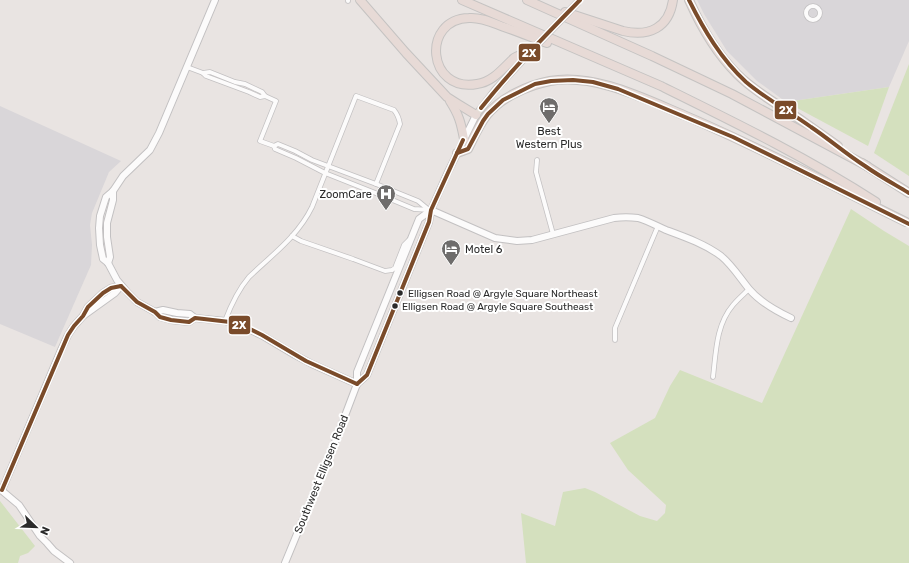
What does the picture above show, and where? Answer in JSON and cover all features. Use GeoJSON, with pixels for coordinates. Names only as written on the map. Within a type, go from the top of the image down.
{"type":"FeatureCollection","features":[{"type":"Feature","properties":{"kind":"highway"},"geometry":{"type":"LineString","coordinates":[[360,0],[425,74],[448,97],[476,115]]}},
{"type":"Feature","properties":{"kind":"highway"},"geometry":{"type":"LineString","coordinates":[[462,0],[677,94],[769,141],[861,192],[908,223]]}},
{"type":"Feature","properties":{"kind":"highway"},"geometry":{"type":"LineString","coordinates":[[529,1],[623,31],[637,33],[650,32],[660,26],[670,12],[673,0]]}},
{"type":"Feature","properties":{"kind":"highway"},"geometry":{"type":"LineString","coordinates":[[689,0],[703,29],[737,74],[757,91],[909,193]]}},
{"type":"Feature","properties":{"kind":"highway"},"geometry":{"type":"LineString","coordinates":[[529,1],[652,56],[732,94],[867,166]]}},
{"type":"Feature","properties":{"kind":"highway"},"geometry":{"type":"LineString","coordinates":[[531,51],[514,59],[489,80],[470,85],[458,83],[447,77],[436,61],[435,51],[437,41],[445,28],[454,21],[469,18],[493,23],[599,60]]}},
{"type":"Feature","properties":{"kind":"highway"},"geometry":{"type":"LineString","coordinates":[[457,153],[468,149],[488,114],[504,100],[535,84],[543,82],[584,80],[618,89],[733,137],[908,223]]}},
{"type":"Feature","properties":{"kind":"highway"},"geometry":{"type":"LineString","coordinates":[[448,97],[456,110],[461,123],[464,139]]}},
{"type":"Feature","properties":{"kind":"main road","name":"Southwest Elligsen Road"},"geometry":{"type":"LineString","coordinates":[[476,115],[496,89],[579,1]]}},
{"type":"Feature","properties":{"kind":"street"},"geometry":{"type":"LineString","coordinates":[[215,0],[160,134],[150,150],[123,176],[113,191],[106,197],[100,216],[99,228],[103,259],[108,263],[121,286],[137,302],[155,312],[160,317],[190,322],[194,318],[225,321],[244,327],[256,332],[299,357],[357,384]]}},
{"type":"Feature","properties":{"kind":"street"},"geometry":{"type":"LineString","coordinates":[[816,6],[818,0]]}},
{"type":"Feature","properties":{"kind":"street"},"geometry":{"type":"LineString","coordinates":[[187,67],[203,72],[206,76],[276,101],[260,141],[274,146],[276,149],[325,173],[414,208],[431,210]]}},
{"type":"Feature","properties":{"kind":"street"},"geometry":{"type":"LineString","coordinates":[[225,321],[233,301],[243,284],[292,236],[307,218],[356,96],[394,110],[399,117],[400,124],[376,184]]}},
{"type":"Feature","properties":{"kind":"street","name":"Southwest Elligsen Road"},"geometry":{"type":"LineString","coordinates":[[357,384],[366,374],[428,222],[431,210],[476,115]]}},
{"type":"Feature","properties":{"kind":"street"},"geometry":{"type":"LineString","coordinates":[[274,146],[278,144],[328,167],[418,201],[431,210],[495,238],[510,241],[532,240],[614,218],[627,217],[640,219],[699,243],[716,253],[734,269],[749,289],[768,305],[792,318]]}},
{"type":"Feature","properties":{"kind":"street"},"geometry":{"type":"LineString","coordinates":[[538,160],[536,172],[553,234]]}},
{"type":"Feature","properties":{"kind":"street","name":"Southwest Elligsen Road"},"geometry":{"type":"LineString","coordinates":[[285,563],[335,442],[357,384],[357,372],[419,219],[431,210]]}},
{"type":"Feature","properties":{"kind":"street"},"geometry":{"type":"LineString","coordinates":[[615,340],[615,328],[658,226]]}},
{"type":"Feature","properties":{"kind":"street"},"geometry":{"type":"LineString","coordinates":[[292,236],[301,241],[385,271],[395,268],[404,245],[411,239]]}},
{"type":"Feature","properties":{"kind":"street"},"geometry":{"type":"LineString","coordinates":[[70,563],[54,551],[40,536],[19,505],[1,489],[63,346],[71,331],[88,307],[103,293],[111,288],[121,286]]}},
{"type":"Feature","properties":{"kind":"street"},"geometry":{"type":"LineString","coordinates":[[713,377],[718,335],[723,319],[732,305],[749,289]]}},
{"type":"Feature","properties":{"kind":"shaded area"},"geometry":{"type":"Polygon","coordinates":[[[697,0],[909,0],[909,41],[889,87],[786,102],[757,81],[727,51],[697,0]]]}},
{"type":"Feature","properties":{"kind":"shaded area"},"geometry":{"type":"Polygon","coordinates":[[[0,106],[121,161],[109,172],[92,213],[90,225],[92,245],[91,265],[55,347],[0,324],[0,106]]]}},
{"type":"Feature","properties":{"kind":"green space"},"geometry":{"type":"Polygon","coordinates":[[[909,64],[909,176],[874,153],[909,64]]]}},
{"type":"Feature","properties":{"kind":"green space"},"geometry":{"type":"Polygon","coordinates":[[[889,87],[868,146],[786,102],[889,87]]]}},
{"type":"Feature","properties":{"kind":"green space"},"geometry":{"type":"Polygon","coordinates":[[[851,209],[909,246],[909,563],[526,563],[521,513],[555,526],[563,492],[585,488],[640,516],[657,521],[665,513],[666,505],[628,470],[610,443],[655,418],[670,386],[680,370],[762,403],[851,209]]]}},
{"type":"Feature","properties":{"kind":"green space"},"geometry":{"type":"Polygon","coordinates":[[[0,501],[35,546],[28,553],[20,556],[18,563],[0,563],[0,501]]]}},
{"type":"Feature","properties":{"kind":"transit line","name":"2X"},"geometry":{"type":"LineString","coordinates":[[481,108],[517,66],[580,0]]}},
{"type":"Feature","properties":{"kind":"transit line","name":"2X"},"geometry":{"type":"LineString","coordinates":[[689,0],[714,44],[729,64],[746,82],[881,177],[909,193]]}},
{"type":"Feature","properties":{"kind":"transit line","name":"2X"},"geometry":{"type":"LineString","coordinates":[[457,153],[468,149],[483,121],[488,114],[503,100],[535,84],[551,81],[573,80],[593,82],[618,89],[733,137],[909,224]]}},
{"type":"Feature","properties":{"kind":"transit line","name":"2X"},"geometry":{"type":"LineString","coordinates":[[357,384],[367,375],[429,222],[431,210],[463,140]]}},
{"type":"Feature","properties":{"kind":"transit line","name":"2X"},"geometry":{"type":"LineString","coordinates":[[121,286],[137,302],[155,312],[160,317],[189,322],[195,318],[230,322],[246,327],[306,361],[357,384]]}},
{"type":"Feature","properties":{"kind":"transit line","name":"2X"},"geometry":{"type":"LineString","coordinates":[[2,490],[68,335],[88,307],[103,293],[111,288],[121,286]]}},
{"type":"Feature","properties":{"kind":"place","name":"Best Western Plus"},"geometry":{"type":"Point","coordinates":[549,124]}},
{"type":"Feature","properties":{"kind":"place","name":"ZoomCare"},"geometry":{"type":"Point","coordinates":[386,211]}},
{"type":"Feature","properties":{"kind":"place","name":"Motel 6"},"geometry":{"type":"Point","coordinates":[451,266]}},
{"type":"Feature","properties":{"kind":"place","name":"Elligsen Road @ Argyle Square Northeast"},"geometry":{"type":"Point","coordinates":[400,293]}},
{"type":"Feature","properties":{"kind":"place","name":"Elligsen Road @ Argyle Square Southeast"},"geometry":{"type":"Point","coordinates":[395,306]}}]}
